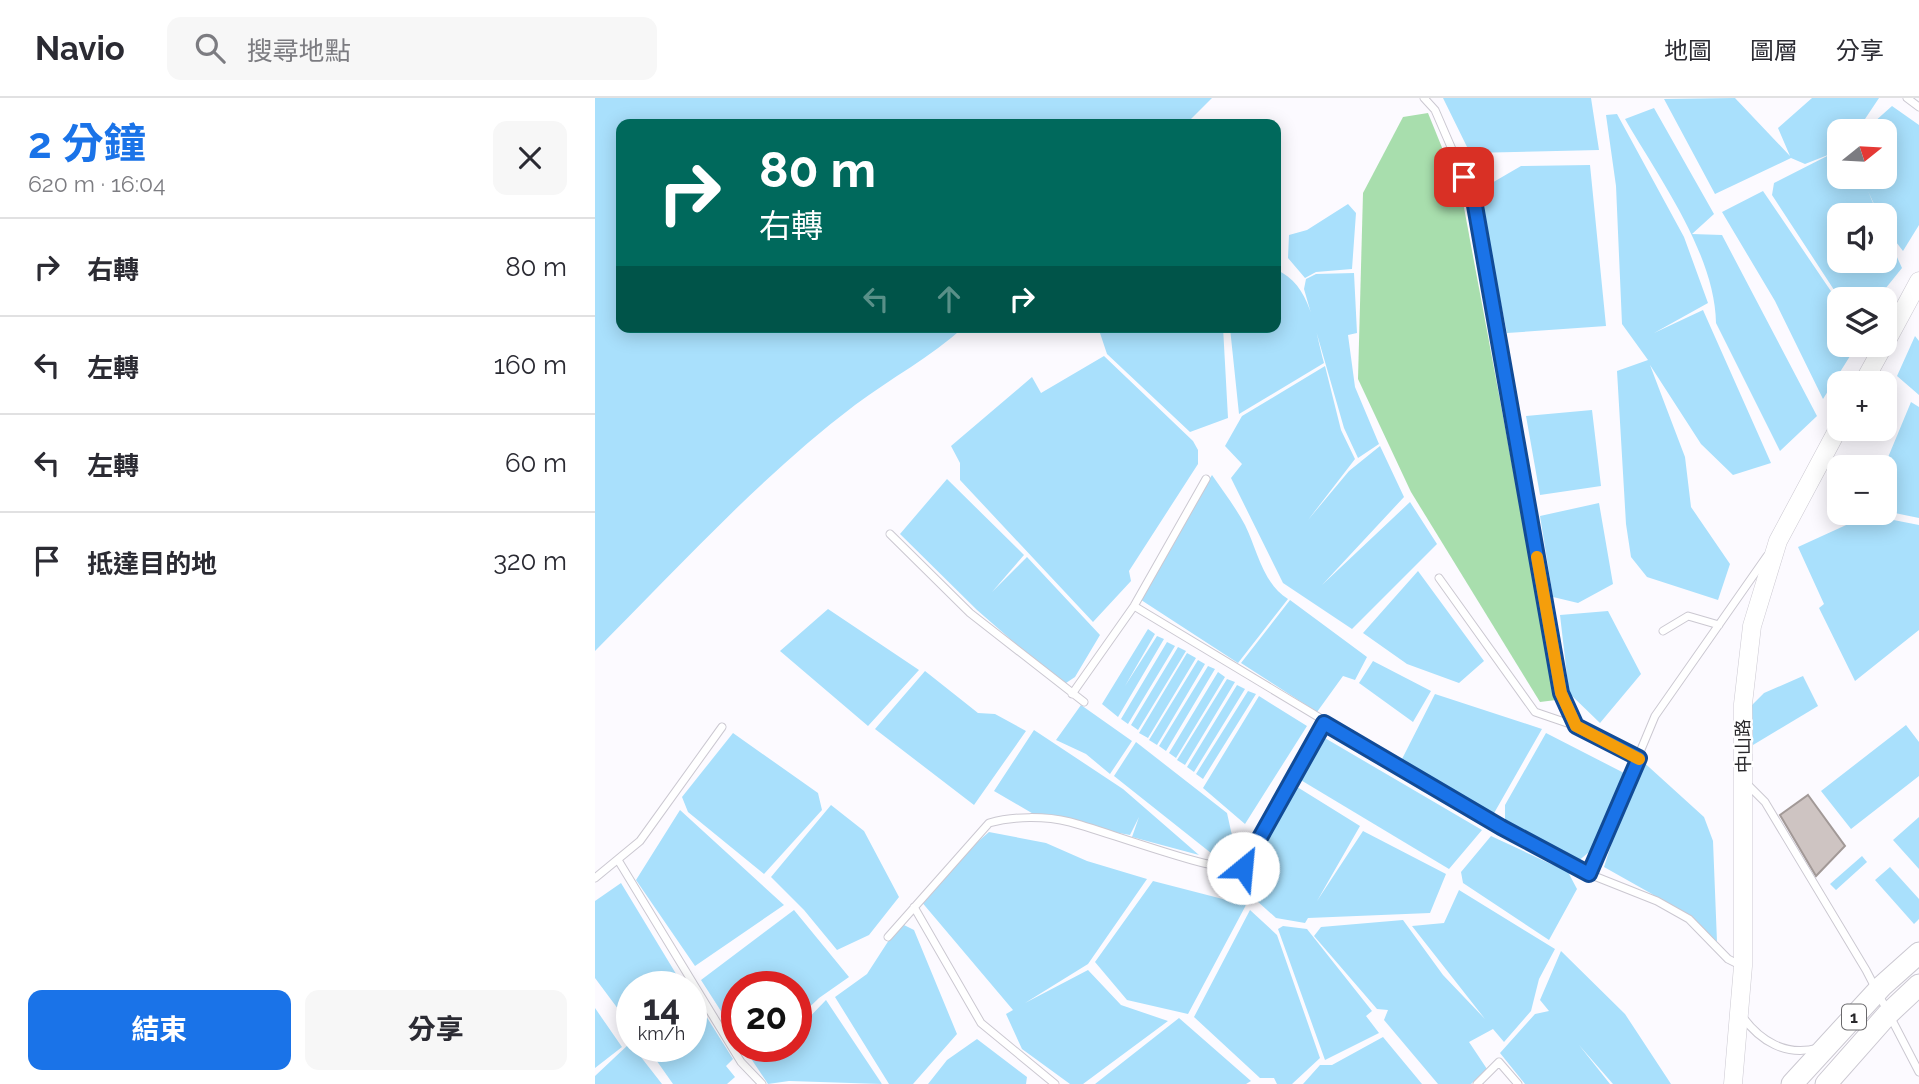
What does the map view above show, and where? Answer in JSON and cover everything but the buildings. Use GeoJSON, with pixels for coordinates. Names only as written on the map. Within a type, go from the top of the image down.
{"type":"FeatureCollection","features":[{"type":"Feature","properties":{"kind":"main road","name":"1"},"geometry":{"type":"LineString","coordinates":[[1792,1084],[1877,992],[1919,953]]}},
{"type":"Feature","properties":{"kind":"main road","name":"1"},"geometry":{"type":"LineString","coordinates":[[1826,1084],[1887,1015],[1919,985]]}},
{"type":"Feature","properties":{"kind":"street"},"geometry":{"type":"LineString","coordinates":[[1897,321],[1919,281]]}},
{"type":"Feature","properties":{"kind":"street","name":"中山路"},"geometry":{"type":"LineString","coordinates":[[1733,1084],[1742,967],[1742,704],[1752,626],[1777,541],[1832,441]]}},
{"type":"Feature","properties":{"kind":"lane"},"geometry":{"type":"LineString","coordinates":[[1424,98],[1435,110],[1474,200],[1561,693],[1576,726]]}},
{"type":"Feature","properties":{"kind":"lane"},"geometry":{"type":"LineString","coordinates":[[1907,98],[1919,107]]}},
{"type":"Feature","properties":{"kind":"lane"},"geometry":{"type":"LineString","coordinates":[[1072,694],[1134,606],[1206,478]]}},
{"type":"Feature","properties":{"kind":"lane"},"geometry":{"type":"LineString","coordinates":[[890,534],[970,613],[1084,702]]}},
{"type":"Feature","properties":{"kind":"lane"},"geometry":{"type":"LineString","coordinates":[[1589,874],[1655,716],[1777,541]]}},
{"type":"Feature","properties":{"kind":"lane"},"geometry":{"type":"LineString","coordinates":[[1439,578],[1535,712],[1576,726],[1639,758]]}},
{"type":"Feature","properties":{"kind":"lane"},"geometry":{"type":"LineString","coordinates":[[1134,606],[1324,723],[1501,827],[1589,874],[1657,901],[1689,919],[1728,959],[1742,967]]}},
{"type":"Feature","properties":{"kind":"lane"},"geometry":{"type":"LineString","coordinates":[[1663,631],[1688,616],[1719,625]]}},
{"type":"Feature","properties":{"kind":"lane"},"geometry":{"type":"LineString","coordinates":[[888,937],[989,823],[1009,817],[1067,821],[1201,862],[1236,871],[1243,868],[1324,723]]}},
{"type":"Feature","properties":{"kind":"lane"},"geometry":{"type":"LineString","coordinates":[[595,878],[640,841],[722,727]]}},
{"type":"Feature","properties":{"kind":"lane"},"geometry":{"type":"LineString","coordinates":[[1744,781],[1765,802],[1877,992],[1919,1072]]}},
{"type":"Feature","properties":{"kind":"lane"},"geometry":{"type":"LineString","coordinates":[[618,860],[741,1062],[762,1084]]}},
{"type":"Feature","properties":{"kind":"lane"},"geometry":{"type":"LineString","coordinates":[[914,907],[981,1023],[1055,1084]]}},
{"type":"Feature","properties":{"kind":"lane"},"geometry":{"type":"LineString","coordinates":[[1739,1012],[1753,1032],[1782,1048],[1802,1051],[1829,1044]]}},
{"type":"Feature","properties":{"kind":"lane"},"geometry":{"type":"LineString","coordinates":[[1478,1084],[1499,1062],[1518,1084]]}},
{"type":"Feature","properties":{"kind":"green space"},"geometry":{"type":"Polygon","coordinates":[[[1428,113],[1462,197],[1556,700],[1540,702],[1411,492],[1358,379],[1363,193],[1403,117],[1428,113]]]}},
{"type":"Feature","properties":{"kind":"water"},"geometry":{"type":"Polygon","coordinates":[[[595,98],[1212,98],[1191,119],[616,119],[616,333],[957,333],[855,405],[786,462],[595,651],[595,98]]]}},
{"type":"Feature","properties":{"kind":"water"},"geometry":{"type":"Polygon","coordinates":[[[1443,98],[1591,98],[1599,150],[1470,153],[1443,98]]]}},
{"type":"Feature","properties":{"kind":"water"},"geometry":{"type":"Polygon","coordinates":[[[1735,98],[1790,156],[1778,128],[1812,98],[1879,98],[1865,119],[1827,119],[1827,155],[1805,164],[1791,158],[1715,194],[1664,99],[1735,98]]]}},
{"type":"Feature","properties":{"kind":"water"},"geometry":{"type":"Polygon","coordinates":[[[1892,106],[1919,125],[1919,225],[1903,251],[1897,243],[1897,203],[1874,203],[1868,191],[1873,203],[1827,203],[1827,273],[1897,273],[1897,257],[1902,268],[1887,287],[1832,287],[1772,195],[1774,183],[1827,156],[1827,189],[1897,189],[1897,119],[1877,119],[1892,106]]]}},
{"type":"Feature","properties":{"kind":"water"},"geometry":{"type":"Polygon","coordinates":[[[1654,108],[1714,214],[1692,234],[1722,235],[1817,416],[1780,451],[1716,323],[1713,297],[1696,244],[1625,119],[1654,108]]]}},
{"type":"Feature","properties":{"kind":"water"},"geometry":{"type":"Polygon","coordinates":[[[1617,114],[1684,237],[1708,303],[1654,333],[1703,310],[1771,463],[1733,475],[1701,444],[1650,365],[1685,457],[1691,507],[1730,564],[1718,600],[1647,577],[1631,557],[1626,524],[1617,371],[1648,360],[1622,324],[1616,186],[1606,115],[1617,114]]]}},
{"type":"Feature","properties":{"kind":"water"},"geometry":{"type":"Polygon","coordinates":[[[1590,165],[1606,326],[1507,333],[1478,191],[1521,166],[1590,165]]]}},
{"type":"Feature","properties":{"kind":"water"},"geometry":{"type":"Polygon","coordinates":[[[1763,191],[1828,287],[1827,357],[1849,357],[1841,371],[1827,371],[1827,393],[1823,399],[1775,301],[1722,212],[1763,191]]]}},
{"type":"Feature","properties":{"kind":"water"},"geometry":{"type":"Polygon","coordinates":[[[1348,204],[1356,213],[1352,269],[1316,272],[1305,278],[1288,258],[1289,235],[1307,230],[1348,204]]]}},
{"type":"Feature","properties":{"kind":"water"},"geometry":{"type":"Polygon","coordinates":[[[1281,272],[1297,286],[1310,309],[1324,363],[1239,414],[1231,333],[1281,333],[1281,272]]]}},
{"type":"Feature","properties":{"kind":"water"},"geometry":{"type":"Polygon","coordinates":[[[1354,273],[1357,333],[1348,335],[1355,387],[1379,444],[1358,458],[1344,428],[1304,289],[1306,279],[1316,274],[1354,273]]]}},
{"type":"Feature","properties":{"kind":"water"},"geometry":{"type":"Polygon","coordinates":[[[1100,333],[1223,333],[1228,418],[1190,432],[1107,354],[1100,333]]]}},
{"type":"Feature","properties":{"kind":"water"},"geometry":{"type":"Polygon","coordinates":[[[1915,336],[1919,341],[1919,395],[1897,376],[1915,336]]]}},
{"type":"Feature","properties":{"kind":"water"},"geometry":{"type":"Polygon","coordinates":[[[1104,356],[1193,441],[1198,450],[1198,464],[1129,571],[1131,581],[1093,622],[960,480],[960,463],[951,446],[1032,377],[1041,393],[1104,356]]]}},
{"type":"Feature","properties":{"kind":"water"},"geometry":{"type":"Polygon","coordinates":[[[1325,366],[1341,430],[1355,459],[1308,520],[1349,471],[1380,446],[1404,497],[1322,585],[1410,502],[1437,544],[1352,629],[1283,583],[1231,478],[1242,464],[1225,446],[1242,416],[1325,366]]]}},
{"type":"Feature","properties":{"kind":"water"},"geometry":{"type":"Polygon","coordinates":[[[1911,402],[1919,407],[1919,518],[1897,513],[1897,455],[1889,455],[1911,402]]]}},
{"type":"Feature","properties":{"kind":"water"},"geometry":{"type":"Polygon","coordinates":[[[1592,410],[1601,486],[1540,495],[1526,416],[1592,410]]]}},
{"type":"Feature","properties":{"kind":"water"},"geometry":{"type":"Polygon","coordinates":[[[1212,475],[1245,525],[1272,584],[1288,599],[1238,663],[1135,596],[1212,475]]]}},
{"type":"Feature","properties":{"kind":"water"},"geometry":{"type":"Polygon","coordinates":[[[947,479],[1024,555],[992,592],[1027,557],[1100,635],[1075,677],[1063,685],[977,610],[900,534],[947,479]]]}},
{"type":"Feature","properties":{"kind":"water"},"geometry":{"type":"Polygon","coordinates":[[[1599,503],[1613,584],[1578,603],[1553,597],[1540,516],[1599,503]]]}},
{"type":"Feature","properties":{"kind":"water"},"geometry":{"type":"Polygon","coordinates":[[[1897,521],[1919,525],[1919,630],[1855,681],[1819,608],[1824,604],[1798,547],[1846,525],[1897,525],[1897,521]]]}},
{"type":"Feature","properties":{"kind":"water"},"geometry":{"type":"Polygon","coordinates":[[[1418,571],[1484,661],[1459,683],[1407,664],[1363,633],[1418,571]]]}},
{"type":"Feature","properties":{"kind":"water"},"geometry":{"type":"Polygon","coordinates":[[[1290,600],[1367,657],[1355,680],[1343,676],[1317,712],[1241,663],[1290,600]]]}},
{"type":"Feature","properties":{"kind":"water"},"geometry":{"type":"Polygon","coordinates":[[[828,609],[919,670],[868,726],[780,651],[828,609]]]}},
{"type":"Feature","properties":{"kind":"water"},"geometry":{"type":"Polygon","coordinates":[[[1608,611],[1641,674],[1600,723],[1569,693],[1560,615],[1608,611]]]}},
{"type":"Feature","properties":{"kind":"water"},"geometry":{"type":"Polygon","coordinates":[[[1148,629],[1155,634],[1125,686],[1157,636],[1164,639],[1118,717],[1102,704],[1148,629]]]}},
{"type":"Feature","properties":{"kind":"water"},"geometry":{"type":"Polygon","coordinates":[[[1167,642],[1175,646],[1128,724],[1121,719],[1167,642]]]}},
{"type":"Feature","properties":{"kind":"water"},"geometry":{"type":"Polygon","coordinates":[[[1178,647],[1186,651],[1138,730],[1131,725],[1178,647]]]}},
{"type":"Feature","properties":{"kind":"water"},"geometry":{"type":"Polygon","coordinates":[[[1187,653],[1196,658],[1148,738],[1139,733],[1187,653]]]}},
{"type":"Feature","properties":{"kind":"water"},"geometry":{"type":"Polygon","coordinates":[[[1198,660],[1205,664],[1157,745],[1149,740],[1198,660]]]}},
{"type":"Feature","properties":{"kind":"water"},"geometry":{"type":"Polygon","coordinates":[[[1373,661],[1431,691],[1413,722],[1359,683],[1373,661]]]}},
{"type":"Feature","properties":{"kind":"water"},"geometry":{"type":"Polygon","coordinates":[[[1208,666],[1215,669],[1166,751],[1159,746],[1208,666]]]}},
{"type":"Feature","properties":{"kind":"water"},"geometry":{"type":"Polygon","coordinates":[[[925,671],[978,713],[995,714],[1026,731],[974,805],[875,729],[925,671]]]}},
{"type":"Feature","properties":{"kind":"water"},"geometry":{"type":"Polygon","coordinates":[[[1218,672],[1225,677],[1176,758],[1169,753],[1218,672]]]}},
{"type":"Feature","properties":{"kind":"water"},"geometry":{"type":"Polygon","coordinates":[[[1803,676],[1818,706],[1753,745],[1752,705],[1764,693],[1803,676]]]}},
{"type":"Feature","properties":{"kind":"water"},"geometry":{"type":"Polygon","coordinates":[[[1227,679],[1235,682],[1185,765],[1177,760],[1227,679]]]}},
{"type":"Feature","properties":{"kind":"water"},"geometry":{"type":"Polygon","coordinates":[[[1237,685],[1245,689],[1194,772],[1187,767],[1237,685]]]}},
{"type":"Feature","properties":{"kind":"water"},"geometry":{"type":"Polygon","coordinates":[[[1248,691],[1256,694],[1203,779],[1196,774],[1248,691]]]}},
{"type":"Feature","properties":{"kind":"water"},"geometry":{"type":"Polygon","coordinates":[[[1435,694],[1542,729],[1493,815],[1402,759],[1435,694]]]}},
{"type":"Feature","properties":{"kind":"water"},"geometry":{"type":"Polygon","coordinates":[[[1259,696],[1307,726],[1245,824],[1203,788],[1259,696]]]}},
{"type":"Feature","properties":{"kind":"water"},"geometry":{"type":"Polygon","coordinates":[[[1081,705],[1132,741],[1110,774],[1086,754],[1056,740],[1081,705]]]}},
{"type":"Feature","properties":{"kind":"water"},"geometry":{"type":"Polygon","coordinates":[[[1906,725],[1919,742],[1919,776],[1851,829],[1821,791],[1906,725]]]}},
{"type":"Feature","properties":{"kind":"water"},"geometry":{"type":"Polygon","coordinates":[[[1034,730],[1123,789],[1199,855],[1132,837],[1139,817],[1130,835],[1042,819],[994,791],[1034,730]]]}},
{"type":"Feature","properties":{"kind":"water"},"geometry":{"type":"Polygon","coordinates":[[[733,733],[818,793],[822,810],[764,874],[688,812],[682,797],[733,733]]]}},
{"type":"Feature","properties":{"kind":"water"},"geometry":{"type":"Polygon","coordinates":[[[1546,733],[1624,773],[1594,848],[1577,862],[1505,820],[1505,805],[1546,733]]]}},
{"type":"Feature","properties":{"kind":"water"},"geometry":{"type":"Polygon","coordinates":[[[1318,734],[1482,830],[1449,869],[1294,776],[1318,734]]]}},
{"type":"Feature","properties":{"kind":"water"},"geometry":{"type":"Polygon","coordinates":[[[1136,742],[1227,813],[1233,840],[1216,857],[1114,776],[1136,742]]]}},
{"type":"Feature","properties":{"kind":"water"},"geometry":{"type":"Polygon","coordinates":[[[1639,758],[1704,817],[1713,841],[1717,942],[1652,894],[1604,867],[1639,758]]]}},
{"type":"Feature","properties":{"kind":"water"},"geometry":{"type":"Polygon","coordinates":[[[1294,785],[1360,826],[1317,901],[1363,831],[1446,874],[1430,913],[1308,918],[1305,923],[1276,918],[1236,882],[1294,785]]]}},
{"type":"Feature","properties":{"kind":"water"},"geometry":{"type":"Polygon","coordinates":[[[831,805],[864,831],[899,897],[869,935],[837,950],[804,910],[771,877],[831,805]]]}},
{"type":"Feature","properties":{"kind":"water"},"geometry":{"type":"Polygon","coordinates":[[[680,810],[784,905],[695,966],[636,880],[680,810]]]}},
{"type":"Feature","properties":{"kind":"water"},"geometry":{"type":"Polygon","coordinates":[[[1919,817],[1919,869],[1893,840],[1919,817]]]}},
{"type":"Feature","properties":{"kind":"water"},"geometry":{"type":"Polygon","coordinates":[[[989,832],[1046,843],[1087,861],[1147,879],[1088,964],[1025,1003],[1088,970],[1121,1005],[1168,1021],[1083,1084],[1070,1084],[1022,1049],[1006,1014],[1013,1010],[920,900],[951,865],[989,832]]]}},
{"type":"Feature","properties":{"kind":"water"},"geometry":{"type":"Polygon","coordinates":[[[1491,836],[1568,872],[1577,889],[1549,940],[1463,883],[1461,872],[1491,836]]]}},
{"type":"Feature","properties":{"kind":"water"},"geometry":{"type":"Polygon","coordinates":[[[1862,856],[1867,862],[1836,890],[1830,884],[1862,856]]]}},
{"type":"Feature","properties":{"kind":"water"},"geometry":{"type":"Polygon","coordinates":[[[1890,867],[1919,899],[1919,919],[1914,924],[1875,880],[1890,867]]]}},
{"type":"Feature","properties":{"kind":"water"},"geometry":{"type":"Polygon","coordinates":[[[1153,881],[1246,905],[1188,1014],[1127,1000],[1095,962],[1153,881]]]}},
{"type":"Feature","properties":{"kind":"water"},"geometry":{"type":"Polygon","coordinates":[[[621,883],[674,971],[616,971],[616,1006],[595,978],[595,901],[621,883]]]}},
{"type":"Feature","properties":{"kind":"water"},"geometry":{"type":"Polygon","coordinates":[[[1459,890],[1555,949],[1539,979],[1531,1011],[1504,1042],[1493,1029],[1469,1042],[1487,1069],[1471,1084],[1438,1084],[1384,1020],[1388,1010],[1377,1009],[1314,936],[1321,927],[1403,920],[1443,975],[1485,1019],[1412,926],[1444,923],[1459,890]]]}},
{"type":"Feature","properties":{"kind":"water"},"geometry":{"type":"Polygon","coordinates":[[[794,910],[849,977],[812,1005],[812,971],[721,971],[721,1011],[707,989],[707,975],[794,910]]]}},
{"type":"Feature","properties":{"kind":"water"},"geometry":{"type":"Polygon","coordinates":[[[1250,910],[1277,935],[1320,1058],[1292,1084],[1277,1084],[1274,1078],[1260,1078],[1194,1017],[1250,910]]]}},
{"type":"Feature","properties":{"kind":"water"},"geometry":{"type":"Polygon","coordinates":[[[900,923],[914,930],[957,1034],[913,1084],[889,1084],[835,997],[867,974],[900,923]]]}},
{"type":"Feature","properties":{"kind":"water"},"geometry":{"type":"Polygon","coordinates":[[[1283,926],[1307,929],[1372,1011],[1366,1016],[1379,1033],[1325,1060],[1278,929],[1283,926]]]}},
{"type":"Feature","properties":{"kind":"water"},"geometry":{"type":"Polygon","coordinates":[[[1561,951],[1625,1014],[1671,1084],[1613,1084],[1579,1045],[1610,1084],[1525,1084],[1500,1053],[1535,1014],[1549,1011],[1540,1000],[1561,951]]]}},
{"type":"Feature","properties":{"kind":"water"},"geometry":{"type":"Polygon","coordinates":[[[826,1000],[882,1084],[789,1081],[768,1084],[753,1062],[812,1062],[812,1014],[826,1000]]]}},
{"type":"Feature","properties":{"kind":"water"},"geometry":{"type":"Polygon","coordinates":[[[595,1008],[616,1038],[616,1052],[595,1068],[595,1008]]]}},
{"type":"Feature","properties":{"kind":"water"},"geometry":{"type":"Polygon","coordinates":[[[707,1018],[721,1040],[721,1062],[730,1062],[726,1066],[735,1077],[727,1084],[673,1084],[658,1062],[707,1062],[707,1018]]]}},
{"type":"Feature","properties":{"kind":"water"},"geometry":{"type":"Polygon","coordinates":[[[1179,1018],[1251,1081],[1246,1084],[1095,1084],[1179,1018]]]}},
{"type":"Feature","properties":{"kind":"water"},"geometry":{"type":"Polygon","coordinates":[[[1383,1037],[1422,1084],[1303,1084],[1320,1065],[1332,1065],[1383,1037]]]}},
{"type":"Feature","properties":{"kind":"water"},"geometry":{"type":"Polygon","coordinates":[[[977,1039],[1027,1077],[1026,1084],[928,1084],[947,1060],[977,1039]]]}},
{"type":"Feature","properties":{"kind":"water"},"geometry":{"type":"Polygon","coordinates":[[[616,1056],[616,1062],[645,1062],[662,1084],[595,1084],[595,1076],[616,1056]]]}},
{"type":"Feature","properties":{"kind":"slow traffic"},"geometry":{"type":"LineString","coordinates":[[1537,557],[1561,693],[1576,726],[1639,759]]}},
{"type":"Feature","properties":{"kind":"route"},"geometry":{"type":"LineString","coordinates":[[1243,868],[1324,723],[1501,827],[1589,874],[1639,758],[1576,726],[1561,693],[1474,200],[1464,177]]}}]}
